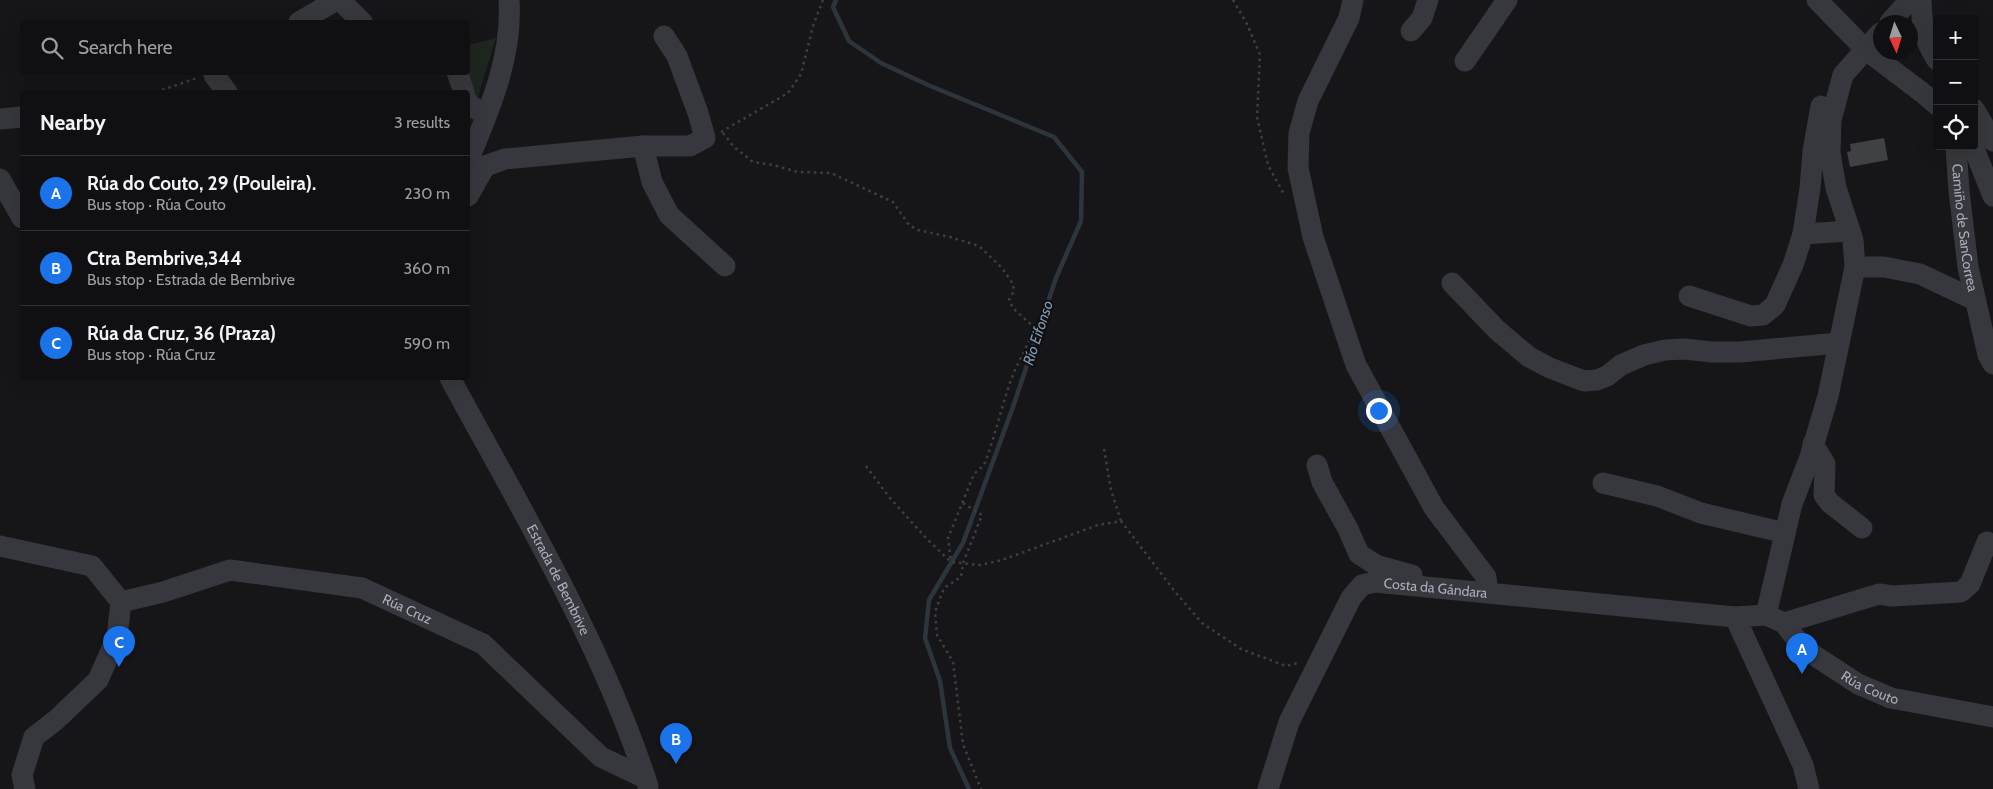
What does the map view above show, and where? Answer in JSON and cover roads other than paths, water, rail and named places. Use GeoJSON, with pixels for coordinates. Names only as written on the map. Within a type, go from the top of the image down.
{"type":"FeatureCollection","features":[{"type":"Feature","properties":{"kind":"street"},"geometry":{"type":"LineString","coordinates":[[303,20],[338,0],[360,20]]}},
{"type":"Feature","properties":{"kind":"street"},"geometry":{"type":"LineString","coordinates":[[470,156],[486,115],[509,39],[509,0]]}},
{"type":"Feature","properties":{"kind":"street"},"geometry":{"type":"LineString","coordinates":[[1353,0],[1349,18],[1308,101],[1299,133],[1298,168],[1313,237],[1356,365],[1434,508],[1486,577],[1488,593]]}},
{"type":"Feature","properties":{"kind":"street"},"geometry":{"type":"LineString","coordinates":[[1411,30],[1422,18],[1428,0]]}},
{"type":"Feature","properties":{"kind":"street"},"geometry":{"type":"LineString","coordinates":[[1465,61],[1507,0]]}},
{"type":"Feature","properties":{"kind":"street"},"geometry":{"type":"LineString","coordinates":[[1817,0],[1866,50],[1936,105]]}},
{"type":"Feature","properties":{"kind":"street"},"geometry":{"type":"LineString","coordinates":[[1896,15],[1910,0]]}},
{"type":"Feature","properties":{"kind":"street"},"geometry":{"type":"LineString","coordinates":[[1921,0],[1922,22],[1926,42],[1933,53]]}},
{"type":"Feature","properties":{"kind":"street"},"geometry":{"type":"LineString","coordinates":[[470,192],[484,166],[505,159],[643,146],[690,146],[713,135],[698,113],[678,56],[664,36]]}},
{"type":"Feature","properties":{"kind":"street"},"geometry":{"type":"LineString","coordinates":[[1689,296],[1750,316],[1763,315],[1775,305],[1793,265],[1803,234],[1810,188],[1812,151],[1823,93],[1843,75],[1873,42]]}},
{"type":"Feature","properties":{"kind":"street"},"geometry":{"type":"LineString","coordinates":[[217,75],[226,90]]}},
{"type":"Feature","properties":{"kind":"street"},"geometry":{"type":"LineString","coordinates":[[458,75],[463,90]]}},
{"type":"Feature","properties":{"kind":"street"},"geometry":{"type":"LineString","coordinates":[[1775,619],[1785,533],[1792,504],[1814,444],[1828,396],[1854,267],[1853,240],[1836,188],[1830,153],[1831,120],[1843,75]]}},
{"type":"Feature","properties":{"kind":"street"},"geometry":{"type":"LineString","coordinates":[[470,105],[486,115]]}},
{"type":"Feature","properties":{"kind":"street"},"geometry":{"type":"LineString","coordinates":[[1978,116],[1993,141]]}},
{"type":"Feature","properties":{"kind":"street"},"geometry":{"type":"LineString","coordinates":[[0,119],[20,117]]}},
{"type":"Feature","properties":{"kind":"street"},"geometry":{"type":"LineString","coordinates":[[643,146],[652,182],[669,215],[725,266]]}},
{"type":"Feature","properties":{"kind":"street","name":"Camiño de SanCorrea"},"geometry":{"type":"LineString","coordinates":[[1956,150],[1968,267],[1983,307],[1988,355],[1993,364]]}},
{"type":"Feature","properties":{"kind":"street"},"geometry":{"type":"LineString","coordinates":[[1963,150],[1976,178],[1991,191]]}},
{"type":"Feature","properties":{"kind":"street"},"geometry":{"type":"LineString","coordinates":[[1975,150],[1991,191]]}},
{"type":"Feature","properties":{"kind":"street"},"geometry":{"type":"LineString","coordinates":[[0,180],[20,215]]}},
{"type":"Feature","properties":{"kind":"street"},"geometry":{"type":"LineString","coordinates":[[1803,234],[1850,231]]}},
{"type":"Feature","properties":{"kind":"street"},"geometry":{"type":"LineString","coordinates":[[1854,267],[1884,267],[1920,274],[1983,307]]}},
{"type":"Feature","properties":{"kind":"street"},"geometry":{"type":"LineString","coordinates":[[1452,283],[1497,330],[1529,357],[1550,368],[1584,381],[1597,380],[1607,376],[1621,365],[1644,355],[1664,350],[1684,349],[1740,352],[1839,343]]}},
{"type":"Feature","properties":{"kind":"street","name":"Estrada de Bembrive"},"geometry":{"type":"LineString","coordinates":[[451,380],[574,609],[608,681],[647,784]]}},
{"type":"Feature","properties":{"kind":"street"},"geometry":{"type":"LineString","coordinates":[[1814,444],[1825,464],[1824,495],[1830,503],[1862,528]]}},
{"type":"Feature","properties":{"kind":"street"},"geometry":{"type":"LineString","coordinates":[[1317,465],[1322,482],[1348,529],[1359,554],[1384,568],[1451,580],[1461,590]]}},
{"type":"Feature","properties":{"kind":"street"},"geometry":{"type":"LineString","coordinates":[[1603,483],[1657,496],[1701,513],[1785,533]]}},
{"type":"Feature","properties":{"kind":"street","name":"Costa da Gándara"},"geometry":{"type":"LineString","coordinates":[[1268,789],[1289,722],[1351,598],[1362,585],[1375,582],[1735,617],[1775,619],[1879,594],[1892,596],[1961,592],[1970,584],[1987,542],[1993,545]]}},
{"type":"Feature","properties":{"kind":"street"},"geometry":{"type":"LineString","coordinates":[[0,546],[92,566],[121,602],[117,637],[98,680],[56,720],[34,737],[22,776],[25,789]]}},
{"type":"Feature","properties":{"kind":"street","name":"Rúa Cruz"},"geometry":{"type":"LineString","coordinates":[[121,602],[163,592],[230,570],[362,588],[483,644],[601,757],[647,784]]}},
{"type":"Feature","properties":{"kind":"street"},"geometry":{"type":"LineString","coordinates":[[1735,617],[1803,765],[1809,789]]}},
{"type":"Feature","properties":{"kind":"street","name":"Rúa Couto"},"geometry":{"type":"LineString","coordinates":[[1775,619],[1803,648],[1858,684],[1892,698],[1993,717]]}},
{"type":"Feature","properties":{"kind":"waterway","name":"Río Eifonso"},"geometry":{"type":"LineString","coordinates":[[836,0],[833,7],[849,41],[881,63],[928,85],[1054,137],[1082,172],[1081,221],[1056,278],[1013,407],[963,543],[929,600],[925,638],[940,681],[950,748],[969,789]]}},
{"type":"Feature","properties":{"kind":"place","name":"Rúa da Cruz, 36 (Praza)"},"geometry":{"type":"Point","coordinates":[119,667]}},
{"type":"Feature","properties":{"kind":"place","name":"Rúa do Couto, 29 (Pouleira)."},"geometry":{"type":"Point","coordinates":[1802,674]}},
{"type":"Feature","properties":{"kind":"place","name":"Ctra Bembrive,344"},"geometry":{"type":"Point","coordinates":[676,764]}}]}
